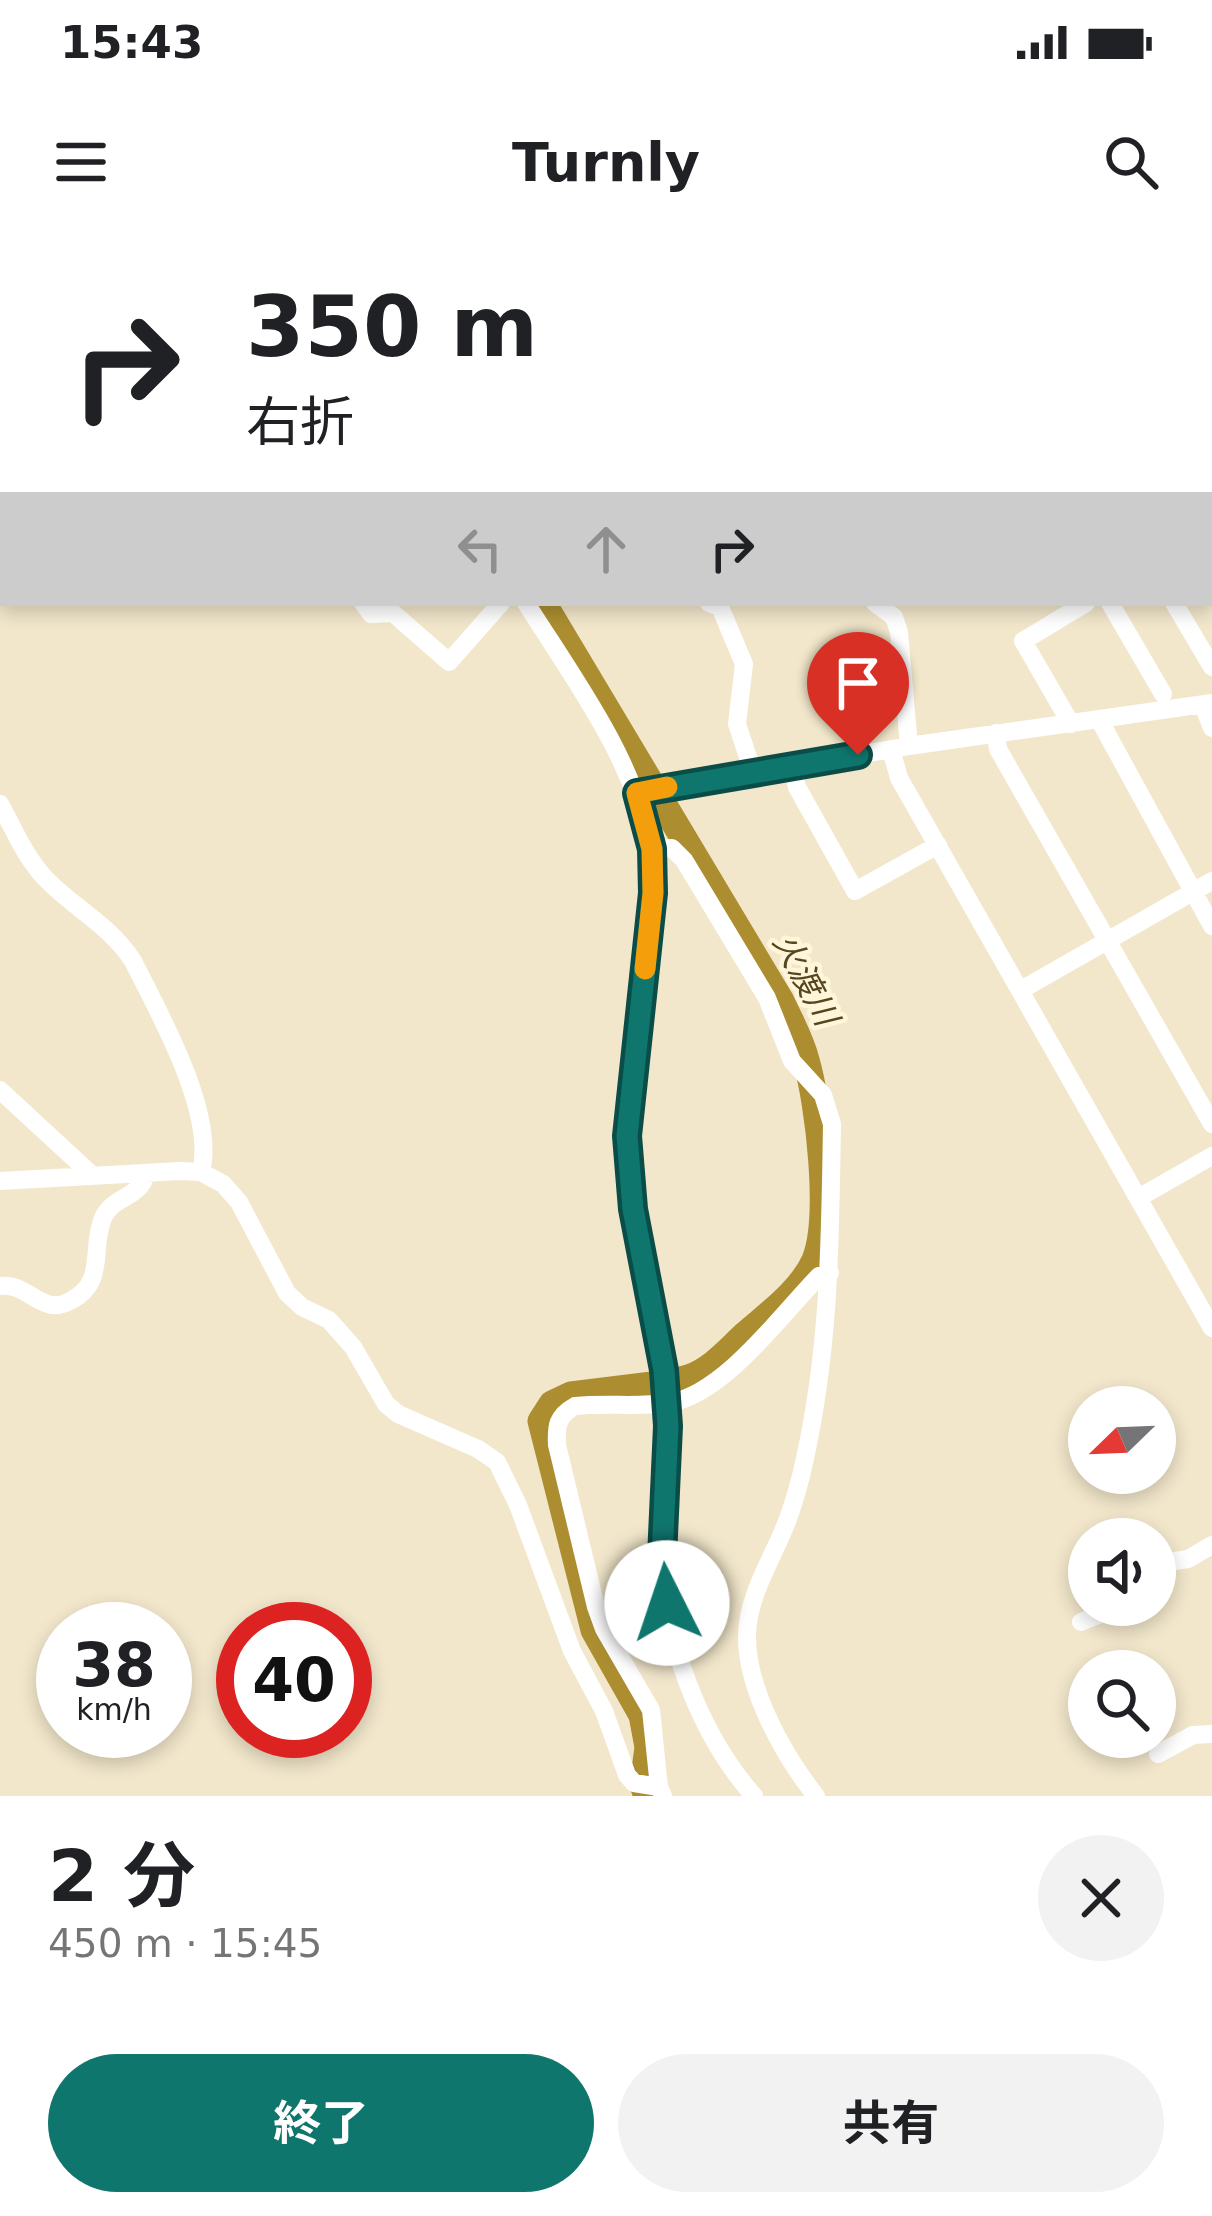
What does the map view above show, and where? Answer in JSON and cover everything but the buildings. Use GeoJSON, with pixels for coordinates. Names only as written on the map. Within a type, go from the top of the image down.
{"type":"FeatureCollection","features":[{"type":"Feature","properties":{"kind":"street"},"geometry":{"type":"LineString","coordinates":[[365,606],[371,614],[393,613],[448,662],[498,606]]}},
{"type":"Feature","properties":{"kind":"street"},"geometry":{"type":"LineString","coordinates":[[528,606],[631,775],[649,790],[653,893],[627,1136],[633,1209],[667,1403],[662,1557],[677,1652],[730,1766],[754,1796]]}},
{"type":"Feature","properties":{"kind":"street"},"geometry":{"type":"LineString","coordinates":[[717,606],[745,664],[737,724],[753,772]]}},
{"type":"Feature","properties":{"kind":"street"},"geometry":{"type":"LineString","coordinates":[[879,606],[894,617],[899,632],[899,778],[1212,1328]]}},
{"type":"Feature","properties":{"kind":"street"},"geometry":{"type":"LineString","coordinates":[[1071,724],[1023,640],[1081,606]]}},
{"type":"Feature","properties":{"kind":"street"},"geometry":{"type":"LineString","coordinates":[[1112,606],[1163,694]]}},
{"type":"Feature","properties":{"kind":"street"},"geometry":{"type":"LineString","coordinates":[[1176,606],[1212,667]]}},
{"type":"Feature","properties":{"kind":"street"},"geometry":{"type":"LineString","coordinates":[[649,790],[1208,704],[1212,728]]}},
{"type":"Feature","properties":{"kind":"street"},"geometry":{"type":"LineString","coordinates":[[1100,721],[1212,926]]}},
{"type":"Feature","properties":{"kind":"street"},"geometry":{"type":"LineString","coordinates":[[996,734],[998,749],[1212,1124]]}},
{"type":"Feature","properties":{"kind":"street"},"geometry":{"type":"LineString","coordinates":[[792,765],[797,787],[854,891],[938,845]]}},
{"type":"Feature","properties":{"kind":"street"},"geometry":{"type":"LineString","coordinates":[[0,804],[27,856],[47,880],[120,942],[133,961],[193,1088],[206,1141],[201,1172]]}},
{"type":"Feature","properties":{"kind":"street"},"geometry":{"type":"LineString","coordinates":[[652,849],[672,848],[684,860],[766,998],[832,1124],[824,1360],[803,1466],[749,1616],[747,1641],[752,1670],[776,1730],[816,1796]]}},
{"type":"Feature","properties":{"kind":"street"},"geometry":{"type":"LineString","coordinates":[[1021,989],[1212,881]]}},
{"type":"Feature","properties":{"kind":"street"},"geometry":{"type":"LineString","coordinates":[[0,1090],[92,1175]]}},
{"type":"Feature","properties":{"kind":"street"},"geometry":{"type":"LineString","coordinates":[[1140,1197],[1212,1156]]}},
{"type":"Feature","properties":{"kind":"street"},"geometry":{"type":"LineString","coordinates":[[0,1181],[201,1172],[223,1184],[239,1202],[287,1293],[302,1307],[329,1320],[353,1347],[386,1404],[497,1462],[627,1775],[653,1789],[651,1710],[596,1607],[556,1425],[563,1412],[574,1406],[667,1403],[693,1396],[717,1382],[819,1276],[830,1273]]}},
{"type":"Feature","properties":{"kind":"street"},"geometry":{"type":"LineString","coordinates":[[0,1286],[20,1288],[46,1305],[58,1306],[87,1291],[96,1271],[104,1215],[119,1200],[136,1193],[146,1173]]}},
{"type":"Feature","properties":{"kind":"street"},"geometry":{"type":"LineString","coordinates":[[1176,1561],[1212,1545]]}},
{"type":"Feature","properties":{"kind":"street"},"geometry":{"type":"LineString","coordinates":[[1176,1744],[1193,1735],[1212,1734]]}},
{"type":"Feature","properties":{"kind":"waterway","name":"火渡川"},"geometry":{"type":"LineString","coordinates":[[545,606],[781,1001],[811,1080],[823,1190],[815,1260],[794,1291],[723,1355],[699,1374],[680,1380]]}},
{"type":"Feature","properties":{"kind":"waterway","name":"火渡川"},"geometry":{"type":"LineString","coordinates":[[647,1796],[643,1785],[648,1747],[642,1715],[594,1630],[541,1421],[552,1404],[571,1395],[652,1385]]}},
{"type":"Feature","properties":{"kind":"slow traffic"},"geometry":{"type":"LineString","coordinates":[[645,969],[652,849],[637,793],[667,787]]}},
{"type":"Feature","properties":{"kind":"route"},"geometry":{"type":"LineString","coordinates":[[667,1603],[662,1557],[668,1426],[664,1370],[633,1209],[627,1136],[653,893],[652,849],[637,793],[858,755]]}}]}
